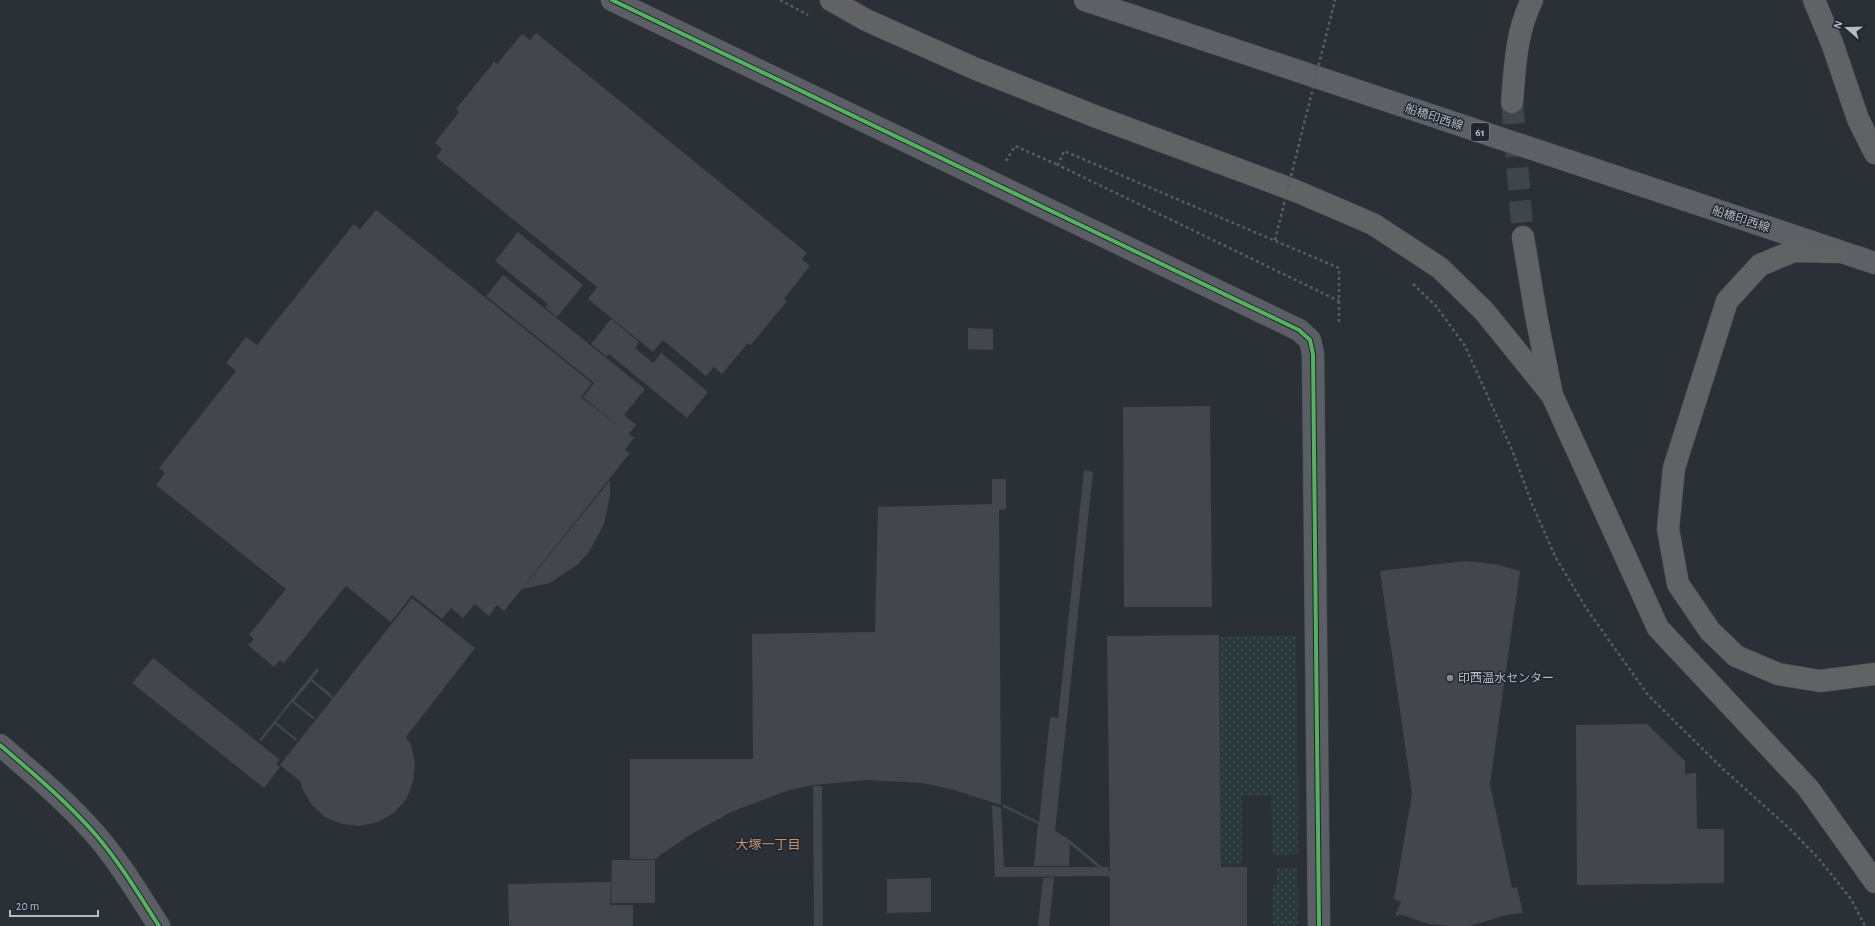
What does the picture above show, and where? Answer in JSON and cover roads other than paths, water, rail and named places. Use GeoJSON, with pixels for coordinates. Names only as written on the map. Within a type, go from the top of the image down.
{"type":"FeatureCollection","features":[{"type":"Feature","properties":{"kind":"highway"},"geometry":{"type":"LineString","coordinates":[[831,0],[866,20],[976,69],[1097,117],[1296,191],[1372,224],[1440,268],[1484,312],[1552,395]]}},
{"type":"Feature","properties":{"kind":"highway"},"geometry":{"type":"LineString","coordinates":[[1512,102],[1516,53],[1525,14],[1532,0]]}},
{"type":"Feature","properties":{"kind":"highway"},"geometry":{"type":"LineString","coordinates":[[1814,0],[1832,43],[1858,120],[1875,153]]}},
{"type":"Feature","properties":{"kind":"highway"},"geometry":{"type":"LineString","coordinates":[[1523,237],[1552,395],[1658,628],[1808,788],[1875,882]]}},
{"type":"Feature","properties":{"kind":"highway"},"geometry":{"type":"LineString","coordinates":[[1838,252],[1794,251],[1760,265],[1728,301],[1674,468],[1668,529],[1678,584],[1710,631],[1736,656],[1778,674],[1820,681],[1875,674]]}},
{"type":"Feature","properties":{"kind":"main road","name":"船橋印西線"},"geometry":{"type":"LineString","coordinates":[[1084,0],[1838,252],[1875,263]]}},
{"type":"Feature","properties":{"kind":"street"},"geometry":{"type":"LineString","coordinates":[[612,0],[1299,330],[1310,340],[1313,354],[1319,926]]}},
{"type":"Feature","properties":{"kind":"street"},"geometry":{"type":"LineString","coordinates":[[0,746],[60,797],[97,836],[134,887],[159,926]]}},
{"type":"Feature","properties":{"kind":"tunnel"},"geometry":{"type":"LineString","coordinates":[[1512,102],[1523,237]]}},
{"type":"Feature","properties":{"kind":"place","name":"印西温水センター"},"geometry":{"type":"Point","coordinates":[1450,678]}},
{"type":"Feature","properties":{"kind":"district","name":"大塚一丁目"},"geometry":{"type":"Point","coordinates":[768,844]}}]}
